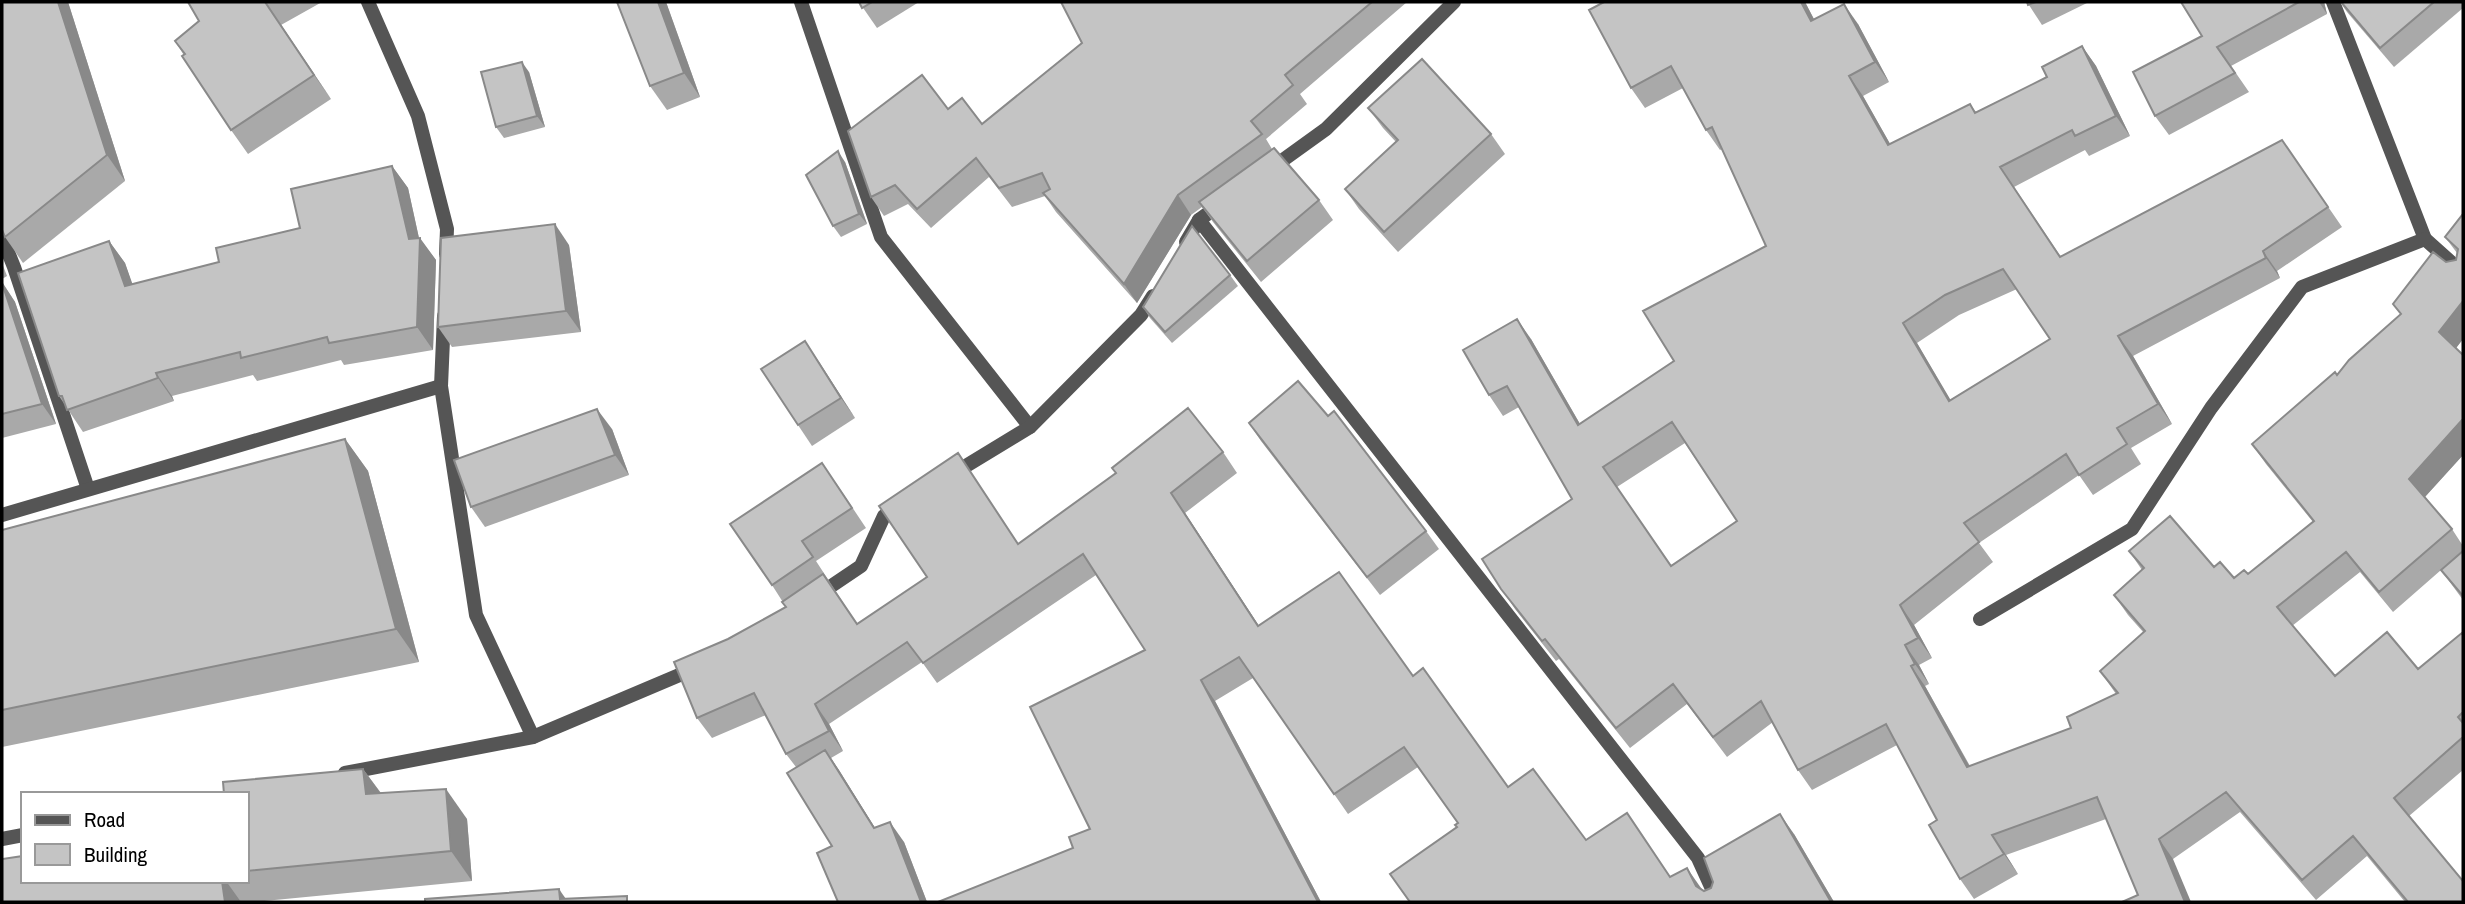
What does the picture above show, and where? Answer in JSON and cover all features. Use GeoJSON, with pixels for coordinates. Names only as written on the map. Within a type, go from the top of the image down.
{"type":"FeatureCollection","features":[{"type":"Feature","properties":{"kind":"street"},"geometry":{"type":"LineString","coordinates":[[368,2],[418,116],[447,229],[446,268]]}},
{"type":"Feature","properties":{"kind":"street"},"geometry":{"type":"LineString","coordinates":[[800,2],[881,237],[1030,427]]}},
{"type":"Feature","properties":{"kind":"street"},"geometry":{"type":"LineString","coordinates":[[1252,182],[1326,129],[1454,2]]}},
{"type":"Feature","properties":{"kind":"street"},"geometry":{"type":"LineString","coordinates":[[2333,2],[2425,239],[2463,273]]}},
{"type":"Feature","properties":{"kind":"street"},"geometry":{"type":"LineString","coordinates":[[1178,256],[1199,220],[1231,197]]}},
{"type":"Feature","properties":{"kind":"street"},"geometry":{"type":"LineString","coordinates":[[1199,220],[1698,858],[1718,902]]}},
{"type":"Feature","properties":{"kind":"street"},"geometry":{"type":"LineString","coordinates":[[2,237],[88,489]]}},
{"type":"Feature","properties":{"kind":"street"},"geometry":{"type":"LineString","coordinates":[[1980,619],[2132,529],[2211,408],[2302,287],[2425,239]]}},
{"type":"Feature","properties":{"kind":"street"},"geometry":{"type":"LineString","coordinates":[[940,482],[1030,427],[1142,316],[1163,280]]}},
{"type":"Feature","properties":{"kind":"street"},"geometry":{"type":"LineString","coordinates":[[444,307],[441,386],[476,615],[533,737]]}},
{"type":"Feature","properties":{"kind":"street"},"geometry":{"type":"LineString","coordinates":[[2,515],[441,386]]}},
{"type":"Feature","properties":{"kind":"street"},"geometry":{"type":"LineString","coordinates":[[805,604],[861,566],[884,516],[918,495]]}},
{"type":"Feature","properties":{"kind":"street"},"geometry":{"type":"LineString","coordinates":[[332,776],[533,737],[713,661]]}},
{"type":"Feature","properties":{"kind":"street"},"geometry":{"type":"LineString","coordinates":[[2,839],[21,835]]}},
{"type":"Feature","properties":{"kind":"building"},"geometry":{"type":"Polygon","coordinates":[[[2,2],[58,2],[107,155],[5,237],[2,230],[2,2]]]}},
{"type":"Feature","properties":{"kind":"building"},"geometry":{"type":"Polygon","coordinates":[[[188,2],[265,2],[314,75],[231,130],[175,41],[199,21],[188,2]]]}},
{"type":"Feature","properties":{"kind":"building"},"geometry":{"type":"Polygon","coordinates":[[[617,2],[658,2],[684,73],[650,86],[617,2]]]}},
{"type":"Feature","properties":{"kind":"building"},"geometry":{"type":"Polygon","coordinates":[[[859,2],[872,2],[862,8],[859,2]]]}},
{"type":"Feature","properties":{"kind":"building"},"geometry":{"type":"Polygon","coordinates":[[[1061,2],[1372,2],[1285,75],[1293,85],[1251,121],[1262,134],[1178,195],[1124,284],[1043,193],[1050,189],[1042,173],[999,188],[976,158],[917,209],[895,185],[871,197],[848,131],[922,75],[948,109],[962,98],[982,124],[1082,43],[1061,2]]]}},
{"type":"Feature","properties":{"kind":"building"},"geometry":{"type":"Polygon","coordinates":[[[1604,2],[1801,2],[1811,21],[1844,4],[1875,62],[1849,76],[1888,145],[1970,104],[1975,113],[2047,77],[2042,67],[2082,46],[2116,116],[2075,136],[2072,130],[2000,167],[2060,257],[2282,140],[2328,207],[2263,251],[2266,258],[2118,336],[2158,404],[2117,428],[2127,444],[2079,475],[2066,454],[1964,523],[1979,542],[1900,605],[1918,638],[1905,645],[1915,664],[1911,666],[1967,767],[2071,728],[2067,717],[2118,693],[2100,671],[2145,631],[2114,595],[2144,568],[2129,551],[2170,516],[2214,567],[2220,562],[2234,578],[2244,570],[2248,574],[2314,521],[2252,444],[2335,372],[2337,375],[2349,360],[2401,314],[2393,304],[2433,252],[2446,262],[2456,260],[2458,249],[2445,237],[2463,214],[2463,301],[2439,332],[2463,355],[2463,419],[2409,479],[2452,529],[2379,592],[2346,552],[2277,607],[2335,676],[2387,632],[2418,669],[2463,632],[2463,712],[2458,717],[2463,723],[2463,737],[2394,798],[2463,881],[2463,902],[2408,902],[2353,836],[2302,880],[2226,792],[2159,839],[2185,902],[2122,902],[2138,895],[2097,797],[1992,835],[2004,854],[1960,879],[1929,825],[1937,820],[1886,724],[1798,770],[1761,701],[1713,737],[1673,684],[1616,728],[1545,639],[1542,641],[1501,589],[1482,559],[1572,499],[1507,386],[1489,395],[1463,350],[1517,319],[1578,425],[1674,361],[1643,311],[1766,246],[1712,127],[1706,130],[1671,66],[1631,88],[1589,10],[1604,2]],[[2003,269],[1945,295],[1903,323],[1949,401],[2050,339],[2003,269]],[[1672,422],[1603,467],[1671,566],[1737,521],[1672,422]]]}},
{"type":"Feature","properties":{"kind":"building"},"geometry":{"type":"Polygon","coordinates":[[[2181,2],[2299,2],[2217,47],[2235,73],[2155,116],[2133,72],[2202,36],[2181,2]]]}},
{"type":"Feature","properties":{"kind":"building"},"geometry":{"type":"Polygon","coordinates":[[[2341,2],[2434,2],[2380,48],[2341,2]]]}},
{"type":"Feature","properties":{"kind":"building"},"geometry":{"type":"Polygon","coordinates":[[[1422,59],[1491,134],[1384,232],[1345,189],[1398,140],[1368,108],[1422,59]]]}},
{"type":"Feature","properties":{"kind":"building"},"geometry":{"type":"Polygon","coordinates":[[[522,62],[537,116],[496,127],[481,72],[522,62]]]}},
{"type":"Feature","properties":{"kind":"building"},"geometry":{"type":"Polygon","coordinates":[[[1274,148],[1319,200],[1247,261],[1199,202],[1274,148]]]}},
{"type":"Feature","properties":{"kind":"building"},"geometry":{"type":"Polygon","coordinates":[[[838,151],[859,214],[833,226],[806,175],[838,151]]]}},
{"type":"Feature","properties":{"kind":"building"},"geometry":{"type":"Polygon","coordinates":[[[392,166],[409,239],[420,238],[417,327],[329,343],[327,337],[241,358],[240,352],[156,373],[158,378],[67,410],[62,396],[59,396],[18,273],[109,241],[125,286],[219,262],[216,248],[300,228],[291,189],[392,166]]]}},
{"type":"Feature","properties":{"kind":"building"},"geometry":{"type":"Polygon","coordinates":[[[555,224],[566,311],[438,327],[441,238],[555,224]]]}},
{"type":"Feature","properties":{"kind":"building"},"geometry":{"type":"Polygon","coordinates":[[[1192,226],[1230,275],[1165,332],[1143,307],[1192,226]]]}},
{"type":"Feature","properties":{"kind":"building"},"geometry":{"type":"Polygon","coordinates":[[[2,283],[42,404],[2,414],[2,283]]]}},
{"type":"Feature","properties":{"kind":"building"},"geometry":{"type":"Polygon","coordinates":[[[805,341],[841,398],[798,425],[761,369],[805,341]]]}},
{"type":"Feature","properties":{"kind":"building"},"geometry":{"type":"Polygon","coordinates":[[[1298,381],[1328,416],[1334,411],[1426,531],[1367,577],[1249,423],[1298,381]]]}},
{"type":"Feature","properties":{"kind":"building"},"geometry":{"type":"Polygon","coordinates":[[[1188,408],[1223,452],[1171,493],[1258,626],[1339,572],[1413,676],[1423,668],[1508,787],[1533,769],[1586,840],[1627,813],[1670,877],[1687,868],[1696,886],[1704,891],[1711,888],[1713,882],[1704,858],[1780,814],[1831,902],[1410,902],[1390,874],[1457,827],[1455,825],[1458,823],[1404,747],[1334,794],[1239,657],[1201,680],[1318,902],[938,902],[1073,848],[1069,837],[1090,829],[1030,707],[1145,650],[1083,554],[923,663],[907,642],[815,704],[829,731],[786,754],[754,693],[697,718],[674,662],[728,639],[786,607],[782,602],[823,574],[857,624],[927,577],[879,506],[958,453],[1018,544],[1116,473],[1112,468],[1188,408]]]}},
{"type":"Feature","properties":{"kind":"building"},"geometry":{"type":"Polygon","coordinates":[[[597,409],[615,455],[471,507],[454,460],[597,409]]]}},
{"type":"Feature","properties":{"kind":"building"},"geometry":{"type":"Polygon","coordinates":[[[345,439],[396,629],[2,710],[2,530],[345,439]]]}},
{"type":"Feature","properties":{"kind":"building"},"geometry":{"type":"Polygon","coordinates":[[[822,463],[852,508],[802,541],[813,557],[772,585],[730,524],[822,463]]]}},
{"type":"Feature","properties":{"kind":"building"},"geometry":{"type":"Polygon","coordinates":[[[2463,551],[2463,596],[2441,570],[2463,551]]]}},
{"type":"Feature","properties":{"kind":"building"},"geometry":{"type":"Polygon","coordinates":[[[825,750],[874,828],[890,822],[921,902],[838,902],[817,853],[832,846],[787,773],[825,750]]]}},
{"type":"Feature","properties":{"kind":"building"},"geometry":{"type":"Polygon","coordinates":[[[363,769],[366,794],[446,789],[451,851],[248,871],[248,792],[224,792],[223,782],[363,769]]]}},
{"type":"Feature","properties":{"kind":"building"},"geometry":{"type":"Polygon","coordinates":[[[21,856],[21,883],[222,883],[225,902],[2,902],[2,859],[21,856]]]}},
{"type":"Feature","properties":{"kind":"building"},"geometry":{"type":"Polygon","coordinates":[[[559,889],[560,899],[627,896],[627,902],[425,902],[425,899],[559,889]]]}}]}
